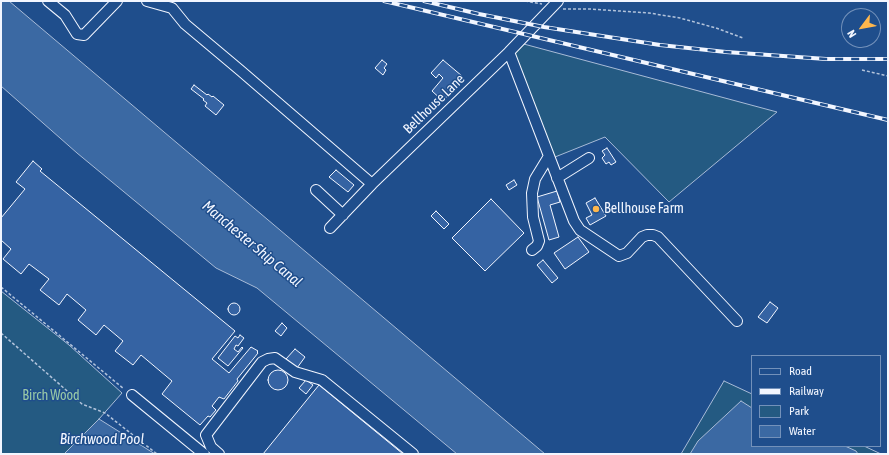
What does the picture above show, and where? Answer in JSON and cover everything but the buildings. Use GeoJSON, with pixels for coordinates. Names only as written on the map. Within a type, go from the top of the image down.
{"type":"FeatureCollection","features":[{"type":"Feature","properties":{"kind":"street"},"geometry":{"type":"LineString","coordinates":[[48,1],[65,15],[77,34],[84,35],[117,1]]}},
{"type":"Feature","properties":{"kind":"street"},"geometry":{"type":"LineString","coordinates":[[146,1],[172,8],[185,24],[372,184]]}},
{"type":"Feature","properties":{"kind":"street","name":"Bellhouse Lane"},"geometry":{"type":"LineString","coordinates":[[330,228],[372,184],[509,52],[555,4]]}},
{"type":"Feature","properties":{"kind":"street"},"geometry":{"type":"LineString","coordinates":[[509,52],[574,221],[580,230],[619,256],[627,253],[642,237],[647,235],[658,237],[737,321]]}},
{"type":"Feature","properties":{"kind":"street"},"geometry":{"type":"LineString","coordinates":[[532,250],[537,246],[539,241],[533,217],[532,193],[535,179],[549,156]]}},
{"type":"Feature","properties":{"kind":"street"},"geometry":{"type":"LineString","coordinates":[[557,178],[589,158]]}},
{"type":"Feature","properties":{"kind":"street"},"geometry":{"type":"LineString","coordinates":[[316,190],[343,215]]}},
{"type":"Feature","properties":{"kind":"street"},"geometry":{"type":"LineString","coordinates":[[219,454],[211,447],[206,435],[262,362],[275,358],[295,372],[322,380],[413,454]]}},
{"type":"Feature","properties":{"kind":"street"},"geometry":{"type":"LineString","coordinates":[[132,395],[204,454]]}},
{"type":"Feature","properties":{"kind":"path"},"geometry":{"type":"LineString","coordinates":[[525,1],[555,4],[566,10],[590,9],[648,13],[680,18],[716,28],[743,38]]}},
{"type":"Feature","properties":{"kind":"path"},"geometry":{"type":"LineString","coordinates":[[862,70],[888,76]]}},
{"type":"Feature","properties":{"kind":"path"},"geometry":{"type":"LineString","coordinates":[[1,287],[132,395]]}},
{"type":"Feature","properties":{"kind":"path"},"geometry":{"type":"LineString","coordinates":[[1,334],[82,404],[105,413],[157,454]]}},
{"type":"Feature","properties":{"kind":"green space"},"geometry":{"type":"Polygon","coordinates":[[[520,43],[777,112],[669,202],[605,137],[550,159],[511,53],[520,43]]]}},
{"type":"Feature","properties":{"kind":"green space","name":"Birch Wood"},"geometry":{"type":"Polygon","coordinates":[[[1,291],[69,345],[122,393],[99,419],[64,454],[1,454],[1,291]]]}},
{"type":"Feature","properties":{"kind":"green space"},"geometry":{"type":"Polygon","coordinates":[[[724,381],[751,394],[751,447],[866,447],[881,454],[681,454],[724,381]]]}},
{"type":"Feature","properties":{"kind":"water","name":"Manchester Ship Canal"},"geometry":{"type":"Polygon","coordinates":[[[1,1],[9,1],[545,454],[457,454],[257,288],[216,268],[77,153],[1,86],[1,1]]]}},
{"type":"Feature","properties":{"kind":"water"},"geometry":{"type":"Polygon","coordinates":[[[741,401],[751,407],[751,447],[847,447],[856,451],[858,454],[690,454],[698,441],[741,401]]]}},
{"type":"Feature","properties":{"kind":"water","name":"Birchwood Pool"},"geometry":{"type":"Polygon","coordinates":[[[99,419],[155,454],[64,454],[99,419]]]}},
{"type":"Feature","properties":{"kind":"railway"},"geometry":{"type":"LineString","coordinates":[[384,1],[888,120]]}},
{"type":"Feature","properties":{"kind":"railway"},"geometry":{"type":"LineString","coordinates":[[424,1],[544,27],[660,45],[726,52],[826,59],[888,59]]}},
{"type":"Feature","properties":{"kind":"place","name":"Bellhouse Farm"},"geometry":{"type":"Point","coordinates":[596,209]}}]}
